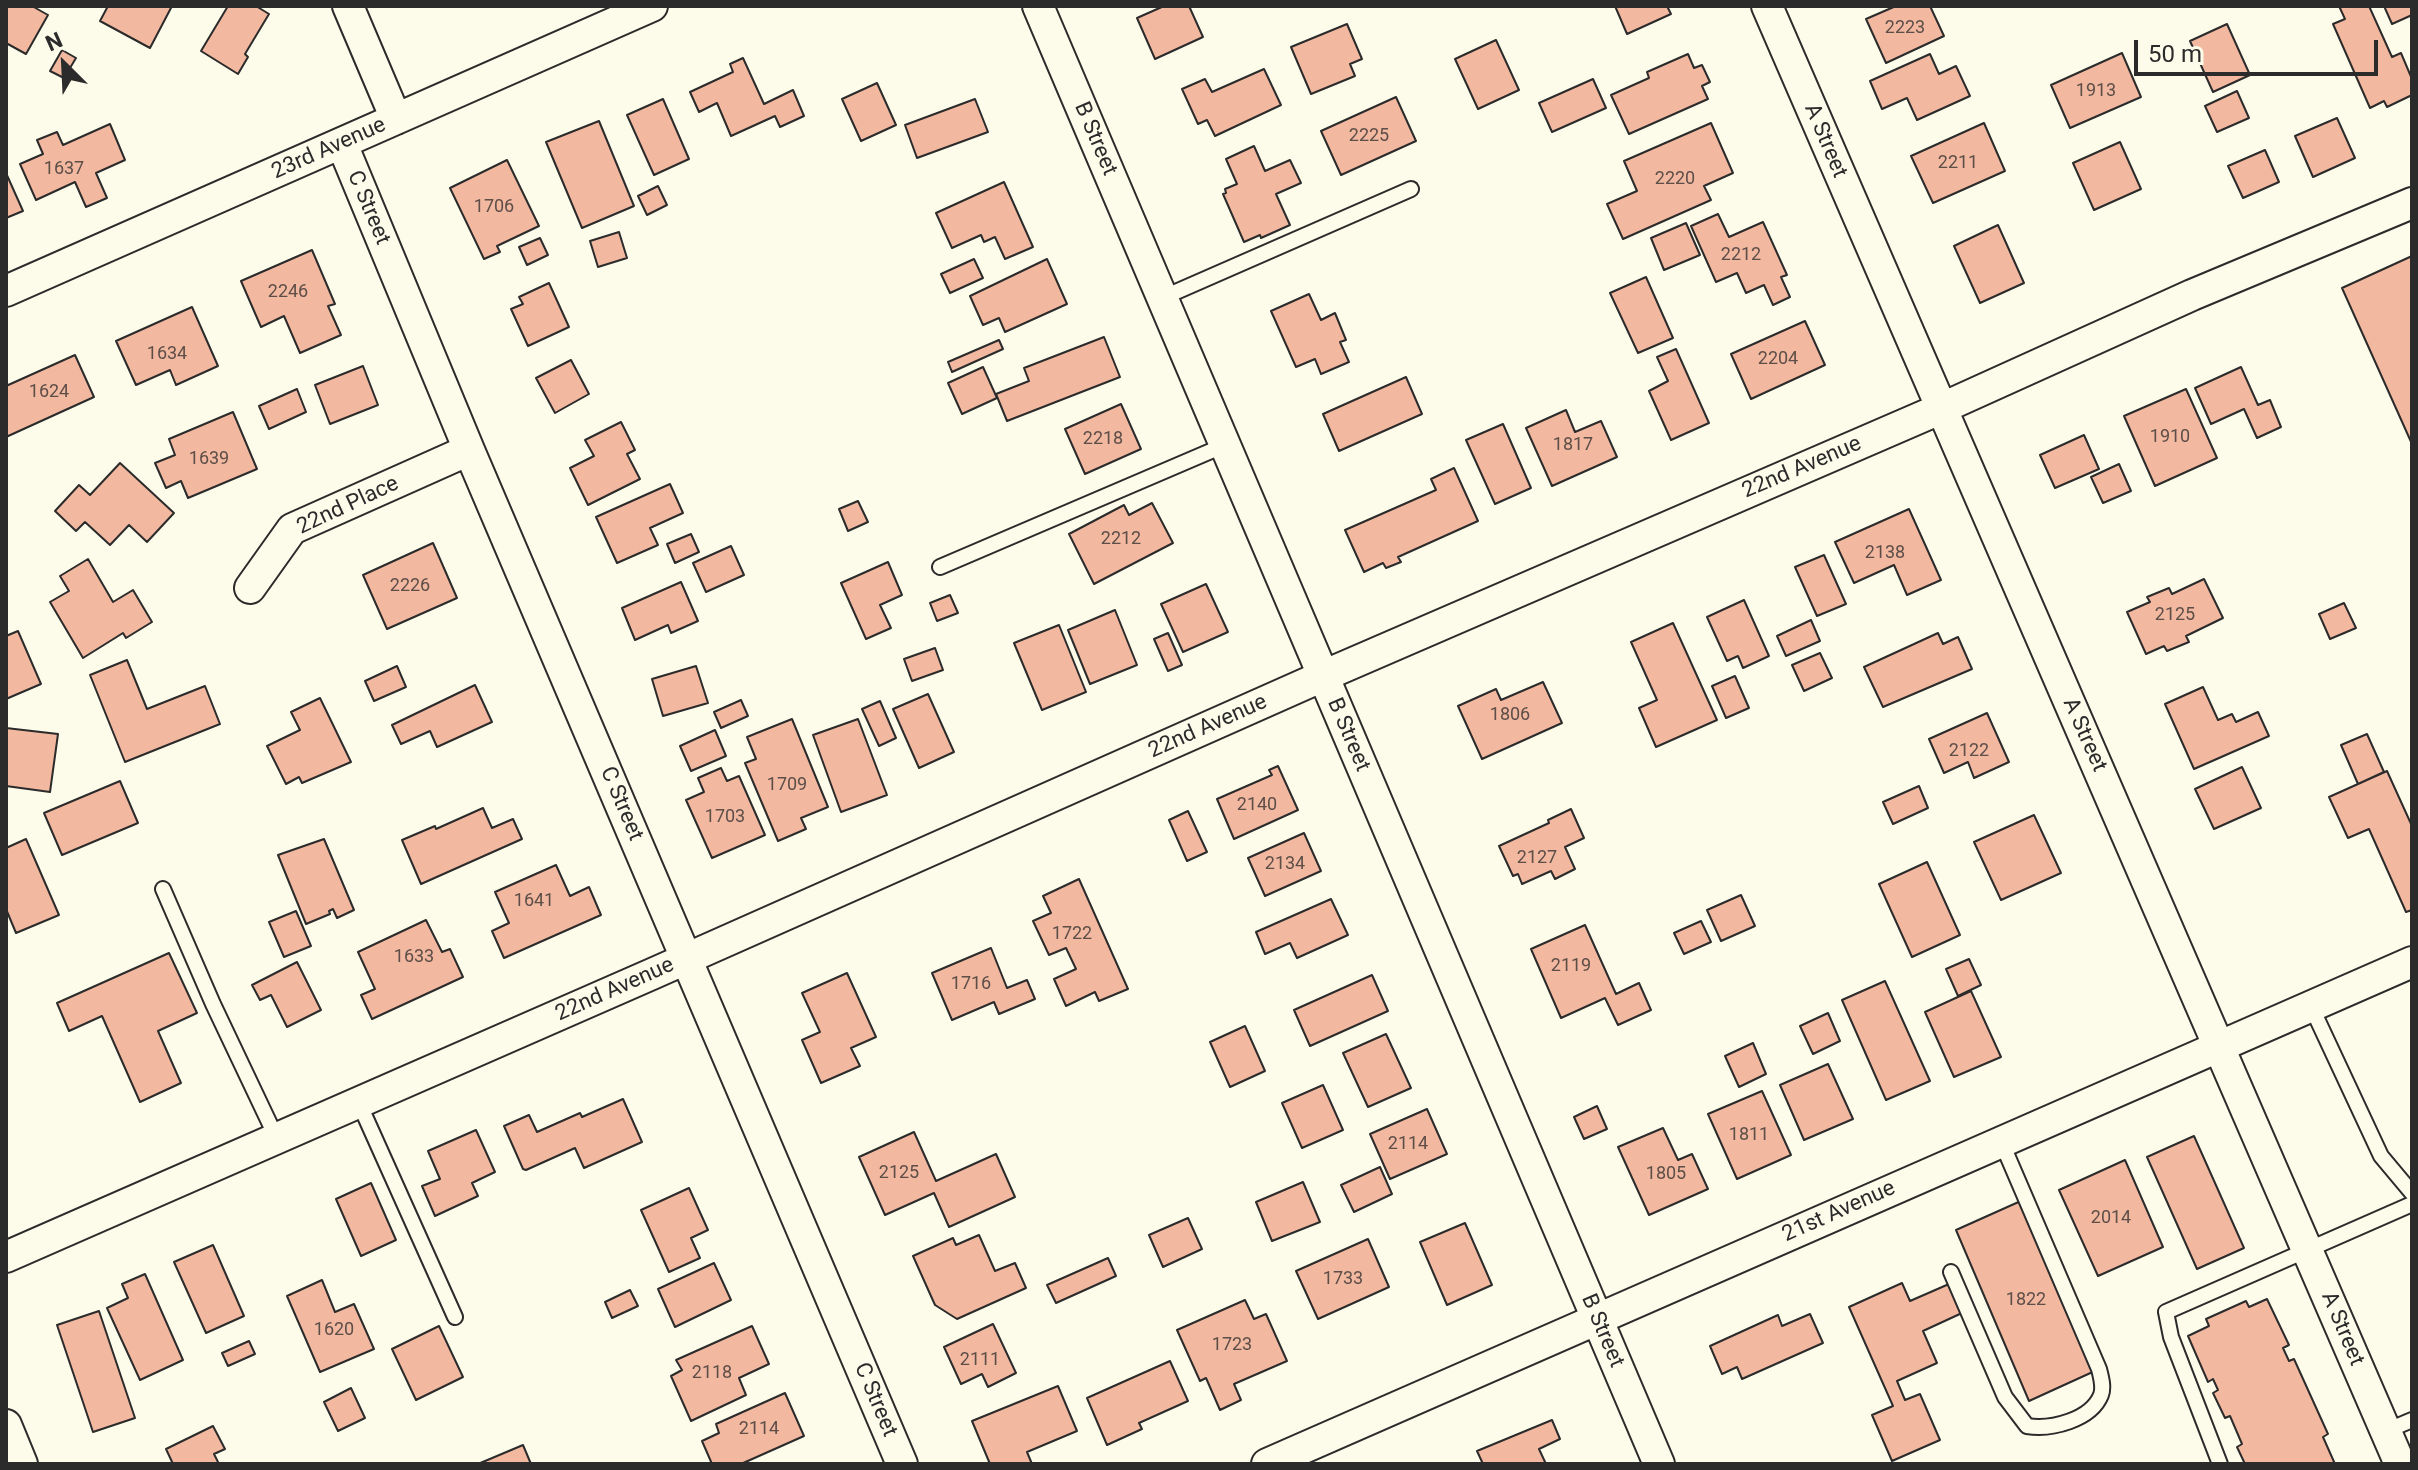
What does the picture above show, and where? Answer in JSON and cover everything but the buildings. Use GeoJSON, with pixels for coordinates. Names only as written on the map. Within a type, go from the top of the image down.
{"type":"FeatureCollection","features":[{"type":"Feature","properties":{"kind":"street"},"geometry":{"type":"LineString","coordinates":[[348,6],[396,119]]}},
{"type":"Feature","properties":{"kind":"street","name":"23rd Avenue"},"geometry":{"type":"LineString","coordinates":[[6,291],[652,6]]}},
{"type":"Feature","properties":{"kind":"street","name":"B Street"},"geometry":{"type":"LineString","coordinates":[[1038,6],[1659,1464]]}},
{"type":"Feature","properties":{"kind":"street","name":"A Street"},"geometry":{"type":"LineString","coordinates":[[1767,6],[2307,1248],[2399,1425],[2400,1464]]}},
{"type":"Feature","properties":{"kind":"street","name":"C Street"},"geometry":{"type":"LineString","coordinates":[[342,144],[469,450],[902,1464]]}},
{"type":"Feature","properties":{"kind":"street","name":"22nd Avenue"},"geometry":{"type":"LineString","coordinates":[[6,1257],[1323,676],[1940,409],[2192,295],[2412,203]]}},
{"type":"Feature","properties":{"kind":"street","name":"22nd Place"},"geometry":{"type":"LineString","coordinates":[[250,588],[292,529],[469,450]]}},
{"type":"Feature","properties":{"kind":"street","name":"21st Avenue"},"geometry":{"type":"LineString","coordinates":[[1267,1464],[2412,962]]}},
{"type":"Feature","properties":{"kind":"street"},"geometry":{"type":"LineString","coordinates":[[6,1425],[22,1464]]}},
{"type":"Feature","properties":{"kind":"lane"},"geometry":{"type":"LineString","coordinates":[[1162,298],[1411,189]]}},
{"type":"Feature","properties":{"kind":"lane"},"geometry":{"type":"LineString","coordinates":[[940,567],[1225,445]]}},
{"type":"Feature","properties":{"kind":"lane"},"geometry":{"type":"LineString","coordinates":[[163,889],[277,1139]]}},
{"type":"Feature","properties":{"kind":"lane"},"geometry":{"type":"LineString","coordinates":[[2311,1006],[2381,1156],[2412,1193]]}},
{"type":"Feature","properties":{"kind":"lane"},"geometry":{"type":"LineString","coordinates":[[359,1103],[455,1317]]}},
{"type":"Feature","properties":{"kind":"lane"},"geometry":{"type":"LineString","coordinates":[[1951,1272],[2005,1397],[2027,1426],[2041,1428],[2060,1424],[2094,1406],[2103,1392],[2099,1369],[2001,1141]]}},
{"type":"Feature","properties":{"kind":"lane"},"geometry":{"type":"LineString","coordinates":[[2220,1464],[2171,1337],[2166,1312],[2412,1204]]}}]}
